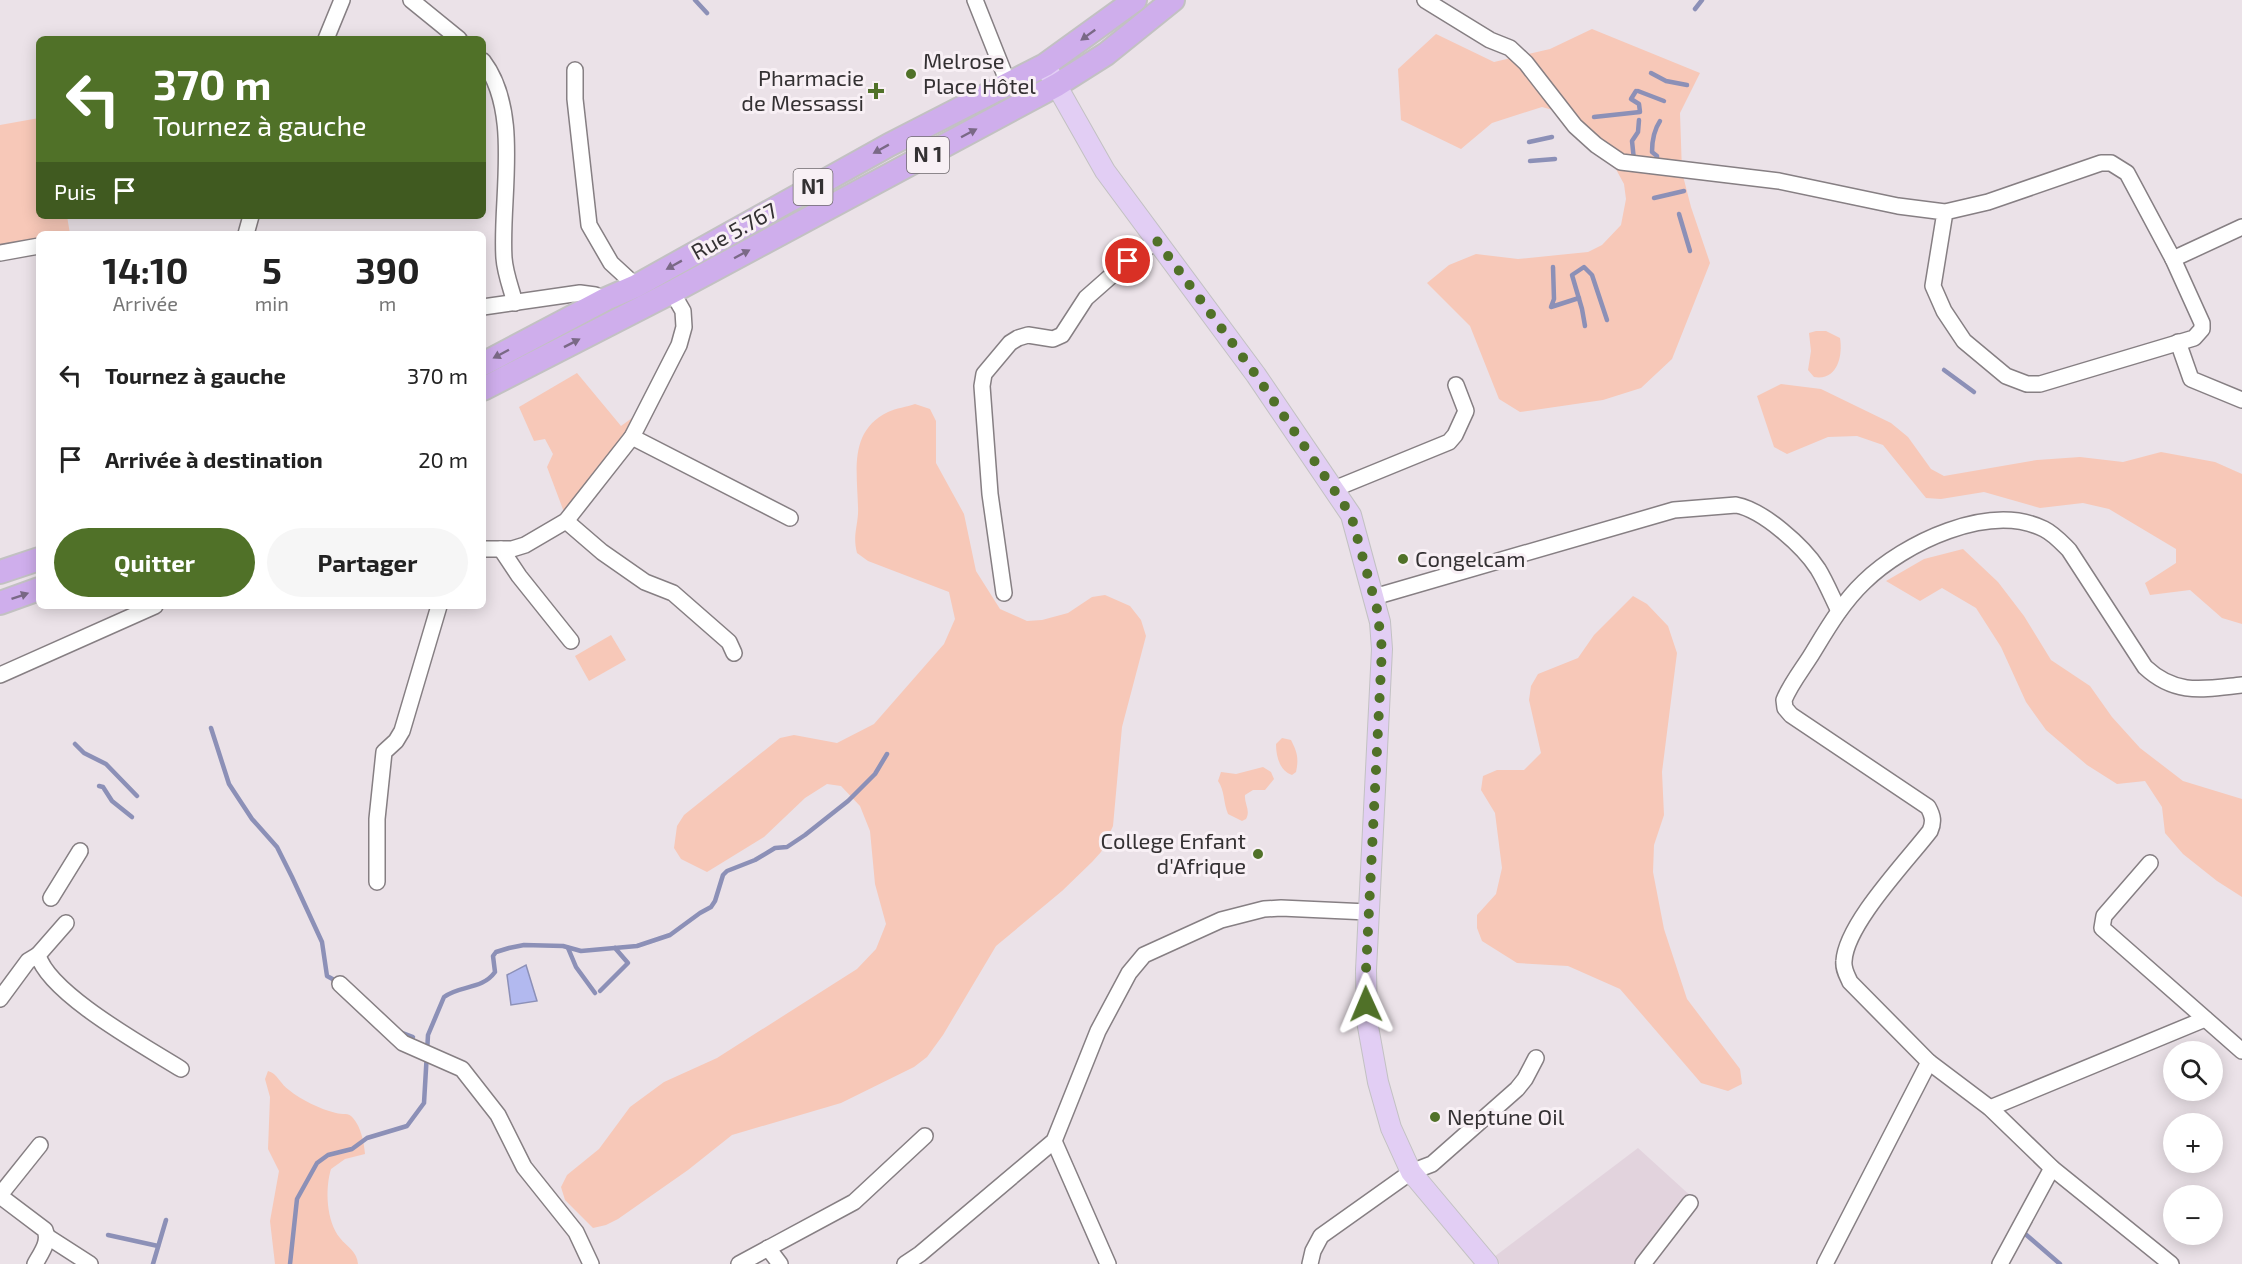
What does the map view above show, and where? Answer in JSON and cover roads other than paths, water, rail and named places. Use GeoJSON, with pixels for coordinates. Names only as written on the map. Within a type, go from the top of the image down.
{"type":"FeatureCollection","features":[{"type":"Feature","properties":{"kind":"highway","name":"Rue 5.767"},"geometry":{"type":"LineString","coordinates":[[486,362],[606,299],[636,286],[888,145],[1045,65],[1135,0]]}},
{"type":"Feature","properties":{"kind":"highway","name":"N 1"},"geometry":{"type":"LineString","coordinates":[[486,387],[672,292],[1057,86],[1106,54],[1173,0]]}},
{"type":"Feature","properties":{"kind":"highway"},"geometry":{"type":"LineString","coordinates":[[0,572],[36,560]]}},
{"type":"Feature","properties":{"kind":"highway"},"geometry":{"type":"LineString","coordinates":[[0,603],[36,590]]}},
{"type":"Feature","properties":{"kind":"main road"},"geometry":{"type":"LineString","coordinates":[[1045,65],[1105,171],[1256,375],[1351,515],[1380,622],[1382,649],[1366,970],[1367,1021],[1378,1082],[1390,1128],[1411,1172],[1488,1264]]}},
{"type":"Feature","properties":{"kind":"street"},"geometry":{"type":"LineString","coordinates":[[327,36],[342,0]]}},
{"type":"Feature","properties":{"kind":"street"},"geometry":{"type":"LineString","coordinates":[[411,0],[455,36]]}},
{"type":"Feature","properties":{"kind":"street"},"geometry":{"type":"LineString","coordinates":[[975,0],[1008,83]]}},
{"type":"Feature","properties":{"kind":"street"},"geometry":{"type":"LineString","coordinates":[[1425,0],[1490,40],[1510,48],[1526,63],[1575,126],[1596,145],[1621,162],[1779,181],[1898,206],[1946,212],[1988,202],[2102,163],[2111,163],[2127,173],[2173,259],[2202,323],[2202,329],[2194,338],[2040,384],[2027,384],[2006,376],[1964,341],[1939,302],[1933,286],[1946,212]]}},
{"type":"Feature","properties":{"kind":"street"},"geometry":{"type":"LineString","coordinates":[[486,66],[494,81],[505,115],[504,259],[515,303]]}},
{"type":"Feature","properties":{"kind":"street"},"geometry":{"type":"LineString","coordinates":[[575,70],[575,99],[589,225],[611,263],[636,286]]}},
{"type":"Feature","properties":{"kind":"street"},"geometry":{"type":"LineString","coordinates":[[2173,259],[2242,227]]}},
{"type":"Feature","properties":{"kind":"street"},"geometry":{"type":"LineString","coordinates":[[1004,593],[990,494],[982,386],[984,374],[1018,338],[1028,335],[1053,339],[1062,335],[1086,298],[1128,261],[1157,241]]}},
{"type":"Feature","properties":{"kind":"street"},"geometry":{"type":"LineString","coordinates":[[0,253],[36,247]]}},
{"type":"Feature","properties":{"kind":"street"},"geometry":{"type":"LineString","coordinates":[[486,549],[525,545],[566,521],[632,437],[682,336],[683,311],[672,292]]}},
{"type":"Feature","properties":{"kind":"street"},"geometry":{"type":"LineString","coordinates":[[486,307],[580,293],[606,299]]}},
{"type":"Feature","properties":{"kind":"street"},"geometry":{"type":"LineString","coordinates":[[2178,342],[2191,380],[2242,400]]}},
{"type":"Feature","properties":{"kind":"street"},"geometry":{"type":"LineString","coordinates":[[1334,489],[1449,442],[1455,435],[1466,411],[1456,385]]}},
{"type":"Feature","properties":{"kind":"street"},"geometry":{"type":"LineString","coordinates":[[632,437],[790,518]]}},
{"type":"Feature","properties":{"kind":"street"},"geometry":{"type":"LineString","coordinates":[[1374,597],[1674,510],[1736,505],[1746,507],[1763,516],[1801,549],[1818,569],[1839,611]]}},
{"type":"Feature","properties":{"kind":"street"},"geometry":{"type":"LineString","coordinates":[[566,521],[602,552],[645,582],[673,593],[729,642],[735,653]]}},
{"type":"Feature","properties":{"kind":"street"},"geometry":{"type":"LineString","coordinates":[[2171,1264],[2052,1168],[1990,1108],[1929,1062],[1850,982],[1843,963],[1849,941],[1868,909],[1930,831],[1933,824],[1932,816],[1928,807],[1791,715],[1785,708],[1784,700],[1839,611],[1878,569],[1931,538],[1973,523],[2013,521],[2029,524],[2057,538],[2069,550],[2145,667],[2155,676],[2170,684],[2197,690],[2242,685]]}},
{"type":"Feature","properties":{"kind":"street"},"geometry":{"type":"LineString","coordinates":[[501,549],[519,576],[571,641]]}},
{"type":"Feature","properties":{"kind":"street"},"geometry":{"type":"LineString","coordinates":[[0,675],[148,609]]}},
{"type":"Feature","properties":{"kind":"street"},"geometry":{"type":"LineString","coordinates":[[377,882],[377,819],[381,765],[384,752],[396,741],[402,730],[438,609]]}},
{"type":"Feature","properties":{"kind":"street"},"geometry":{"type":"LineString","coordinates":[[51,898],[80,851]]}},
{"type":"Feature","properties":{"kind":"street"},"geometry":{"type":"LineString","coordinates":[[2150,863],[2104,916],[2102,927],[2242,1051]]}},
{"type":"Feature","properties":{"kind":"street"},"geometry":{"type":"LineString","coordinates":[[905,1264],[920,1254],[1054,1141],[1098,1031],[1129,973],[1144,956],[1221,920],[1263,909],[1368,912]]}},
{"type":"Feature","properties":{"kind":"street"},"geometry":{"type":"LineString","coordinates":[[0,999],[28,961],[38,955],[66,923]]}},
{"type":"Feature","properties":{"kind":"street"},"geometry":{"type":"LineString","coordinates":[[38,955],[44,969],[89,1011],[181,1069]]}},
{"type":"Feature","properties":{"kind":"street"},"geometry":{"type":"LineString","coordinates":[[340,984],[395,1036],[411,1047],[462,1069],[498,1115],[524,1167],[576,1232],[591,1264]]}},
{"type":"Feature","properties":{"kind":"street"},"geometry":{"type":"LineString","coordinates":[[1990,1108],[2205,1019]]}},
{"type":"Feature","properties":{"kind":"street"},"geometry":{"type":"LineString","coordinates":[[1310,1264],[1313,1251],[1321,1236],[1411,1172],[1432,1164],[1507,1099],[1525,1078],[1536,1058]]}},
{"type":"Feature","properties":{"kind":"street"},"geometry":{"type":"LineString","coordinates":[[1825,1264],[1929,1062]]}},
{"type":"Feature","properties":{"kind":"street"},"geometry":{"type":"LineString","coordinates":[[739,1264],[854,1202],[925,1136]]}},
{"type":"Feature","properties":{"kind":"street"},"geometry":{"type":"LineString","coordinates":[[1054,1141],[1108,1264]]}},
{"type":"Feature","properties":{"kind":"street"},"geometry":{"type":"LineString","coordinates":[[40,1145],[0,1195],[36,1222],[45,1230],[48,1237],[90,1264]]}},
{"type":"Feature","properties":{"kind":"street"},"geometry":{"type":"LineString","coordinates":[[2000,1264],[2052,1168]]}},
{"type":"Feature","properties":{"kind":"street"},"geometry":{"type":"LineString","coordinates":[[1643,1264],[1690,1203]]}},
{"type":"Feature","properties":{"kind":"street"},"geometry":{"type":"LineString","coordinates":[[35,1264],[48,1237]]}},
{"type":"Feature","properties":{"kind":"street"},"geometry":{"type":"LineString","coordinates":[[768,1248],[780,1264]]}},
{"type":"Feature","properties":{"kind":"water"},"geometry":{"type":"Polygon","coordinates":[[[526,965],[537,1001],[511,1005],[507,975],[526,965]]]}},
{"type":"Feature","properties":{"kind":"waterway"},"geometry":{"type":"LineString","coordinates":[[695,0],[707,13]]}},
{"type":"Feature","properties":{"kind":"waterway"},"geometry":{"type":"LineString","coordinates":[[1695,9],[1702,0]]}},
{"type":"Feature","properties":{"kind":"waterway"},"geometry":{"type":"LineString","coordinates":[[1651,73],[1666,81],[1687,85]]}},
{"type":"Feature","properties":{"kind":"waterway"},"geometry":{"type":"LineString","coordinates":[[1594,117],[1640,112],[1639,104],[1631,99],[1636,91]]}},
{"type":"Feature","properties":{"kind":"waterway"},"geometry":{"type":"LineString","coordinates":[[1638,91],[1664,101]]}},
{"type":"Feature","properties":{"kind":"waterway"},"geometry":{"type":"LineString","coordinates":[[1634,160],[1632,141],[1638,132],[1639,120]]}},
{"type":"Feature","properties":{"kind":"waterway"},"geometry":{"type":"LineString","coordinates":[[1657,162],[1657,156],[1652,152],[1652,148],[1660,121]]}},
{"type":"Feature","properties":{"kind":"waterway"},"geometry":{"type":"LineString","coordinates":[[1529,142],[1552,137]]}},
{"type":"Feature","properties":{"kind":"waterway"},"geometry":{"type":"LineString","coordinates":[[1530,161],[1555,159]]}},
{"type":"Feature","properties":{"kind":"waterway"},"geometry":{"type":"LineString","coordinates":[[1654,198],[1684,191]]}},
{"type":"Feature","properties":{"kind":"waterway"},"geometry":{"type":"LineString","coordinates":[[1679,214],[1690,251]]}},
{"type":"Feature","properties":{"kind":"waterway"},"geometry":{"type":"LineString","coordinates":[[1553,267],[1554,299],[1551,307],[1579,298]]}},
{"type":"Feature","properties":{"kind":"waterway"},"geometry":{"type":"LineString","coordinates":[[1585,326],[1572,275],[1584,267],[1592,275],[1607,320]]}},
{"type":"Feature","properties":{"kind":"waterway"},"geometry":{"type":"LineString","coordinates":[[1944,370],[1974,392]]}},
{"type":"Feature","properties":{"kind":"waterway"},"geometry":{"type":"LineString","coordinates":[[211,728],[229,784],[252,819],[277,847],[322,942],[327,976],[338,982]]}},
{"type":"Feature","properties":{"kind":"waterway"},"geometry":{"type":"LineString","coordinates":[[75,744],[84,753],[106,764],[137,796]]}},
{"type":"Feature","properties":{"kind":"waterway"},"geometry":{"type":"LineString","coordinates":[[290,1264],[297,1199],[317,1163],[328,1155],[352,1149],[367,1138],[407,1126],[424,1103],[428,1035],[444,997],[490,978],[495,972],[493,956],[496,952],[524,945],[563,946],[581,951],[637,946],[670,935],[711,907],[723,875],[727,871],[755,860],[775,848],[787,847],[805,835],[848,801],[875,774],[887,754]]}},
{"type":"Feature","properties":{"kind":"waterway"},"geometry":{"type":"LineString","coordinates":[[99,786],[103,787],[112,801],[132,817]]}},
{"type":"Feature","properties":{"kind":"waterway"},"geometry":{"type":"LineString","coordinates":[[568,948],[576,967],[595,993]]}},
{"type":"Feature","properties":{"kind":"waterway"},"geometry":{"type":"LineString","coordinates":[[600,991],[628,963],[615,948]]}},
{"type":"Feature","properties":{"kind":"waterway"},"geometry":{"type":"LineString","coordinates":[[400,1032],[413,1037]]}},
{"type":"Feature","properties":{"kind":"waterway"},"geometry":{"type":"LineString","coordinates":[[153,1264],[166,1220]]}},
{"type":"Feature","properties":{"kind":"waterway"},"geometry":{"type":"LineString","coordinates":[[2023,1232],[2060,1264]]}},
{"type":"Feature","properties":{"kind":"waterway"},"geometry":{"type":"LineString","coordinates":[[108,1235],[158,1246]]}},
{"type":"Feature","properties":{"kind":"place","name":"Melrose Place Hôtel"},"geometry":{"type":"Point","coordinates":[911,74]}},
{"type":"Feature","properties":{"kind":"place","name":"Pharmacie de Messassi"},"geometry":{"type":"Point","coordinates":[876,91]}},
{"type":"Feature","properties":{"kind":"place","name":"Congelcam"},"geometry":{"type":"Point","coordinates":[1403,559]}},
{"type":"Feature","properties":{"kind":"place","name":"College Enfant d'Afrique"},"geometry":{"type":"Point","coordinates":[1258,854]}},
{"type":"Feature","properties":{"kind":"place","name":"Neptune Oil"},"geometry":{"type":"Point","coordinates":[1435,1117]}}]}
